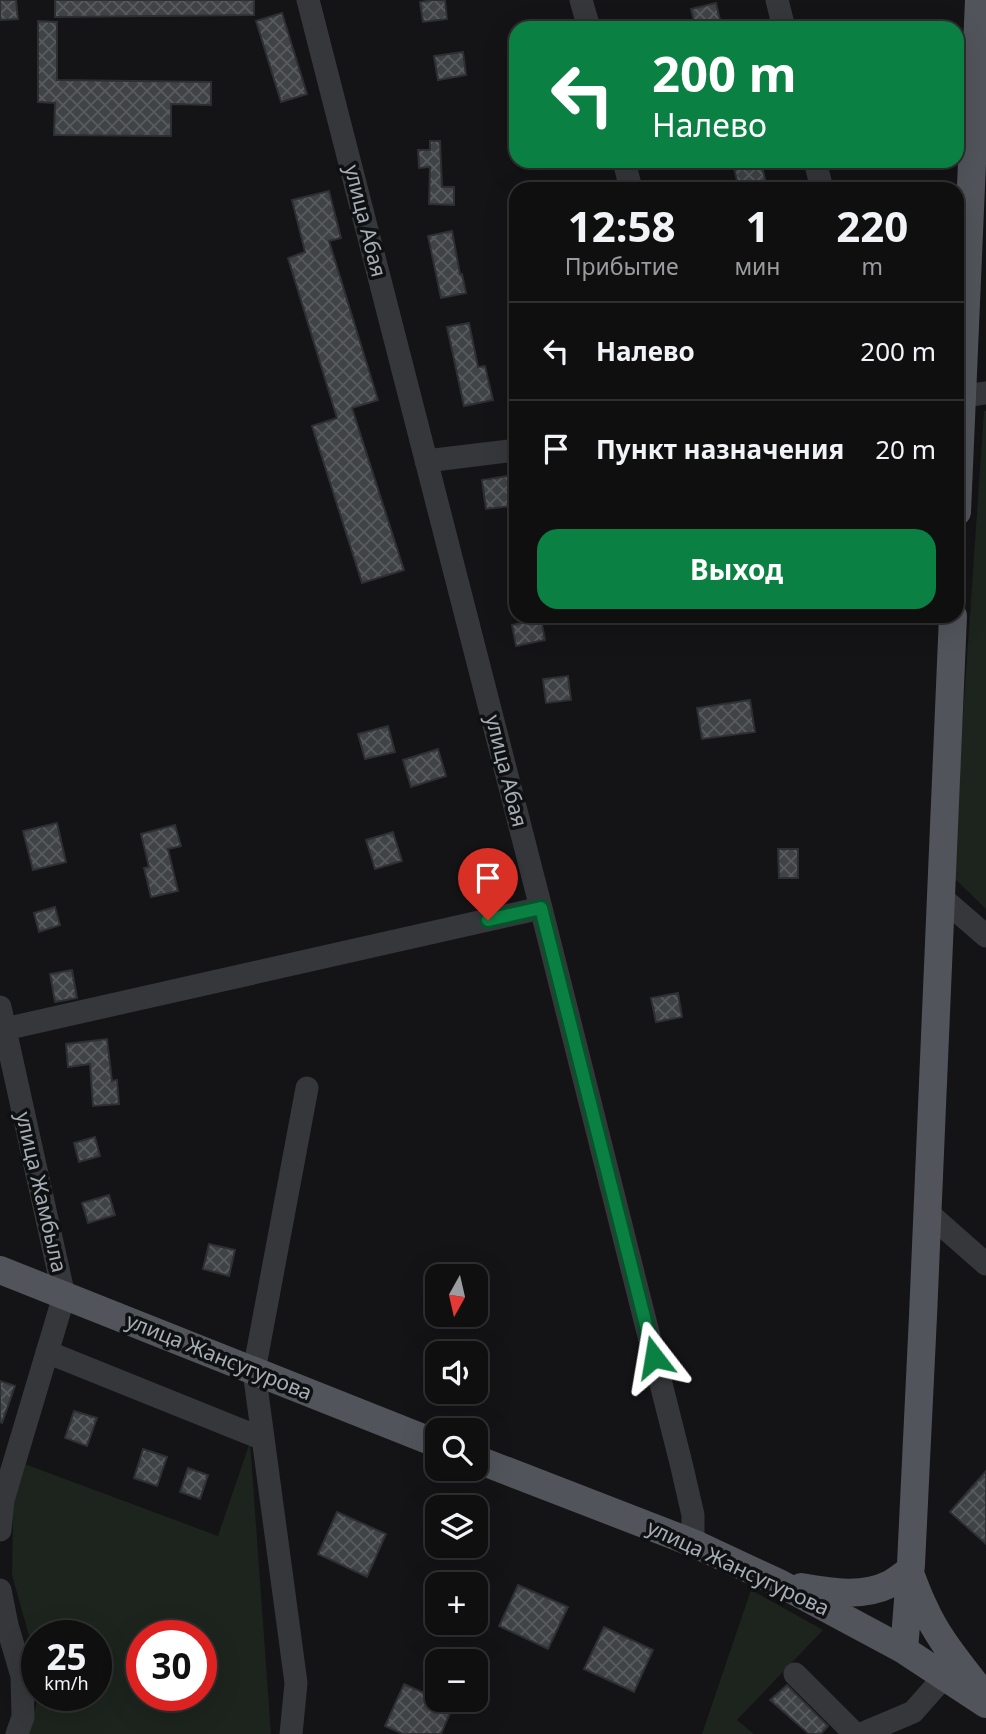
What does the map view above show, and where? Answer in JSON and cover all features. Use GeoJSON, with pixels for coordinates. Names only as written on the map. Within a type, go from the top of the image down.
{"type":"FeatureCollection","features":[{"type":"Feature","properties":{"kind":"main road"},"geometry":{"type":"LineString","coordinates":[[964,438],[968,396],[979,0]]}},
{"type":"Feature","properties":{"kind":"main road"},"geometry":{"type":"LineString","coordinates":[[904,1650],[928,1213],[953,623]]}},
{"type":"Feature","properties":{"kind":"main road","name":"улица Жансугурова"},"geometry":{"type":"LineString","coordinates":[[0,1270],[425,1439]]}},
{"type":"Feature","properties":{"kind":"main road","name":"улица Жансугурова"},"geometry":{"type":"LineString","coordinates":[[488,1464],[693,1543],[781,1584],[904,1650],[986,1704]]}},
{"type":"Feature","properties":{"kind":"main road"},"geometry":{"type":"LineString","coordinates":[[781,1584],[826,1591],[868,1592],[909,1572]]}},
{"type":"Feature","properties":{"kind":"main road"},"geometry":{"type":"LineString","coordinates":[[909,1572],[937,1632],[986,1699]]}},
{"type":"Feature","properties":{"kind":"street","name":"улица Абая"},"geometry":{"type":"LineString","coordinates":[[308,0],[681,1463],[693,1515],[693,1543]]}},
{"type":"Feature","properties":{"kind":"street"},"geometry":{"type":"LineString","coordinates":[[581,0],[587,21]]}},
{"type":"Feature","properties":{"kind":"street"},"geometry":{"type":"LineString","coordinates":[[778,0],[782,21]]}},
{"type":"Feature","properties":{"kind":"street"},"geometry":{"type":"LineString","coordinates":[[426,461],[509,451]]}},
{"type":"Feature","properties":{"kind":"street"},"geometry":{"type":"LineString","coordinates":[[941,897],[986,936]]}},
{"type":"Feature","properties":{"kind":"street"},"geometry":{"type":"LineString","coordinates":[[3,1018],[541,908]]}},
{"type":"Feature","properties":{"kind":"street","name":"улица Жамбыла"},"geometry":{"type":"LineString","coordinates":[[3,1018],[64,1296]]}},
{"type":"Feature","properties":{"kind":"street"},"geometry":{"type":"LineString","coordinates":[[291,1734],[296,1683],[254,1371],[306,1088]]}},
{"type":"Feature","properties":{"kind":"street"},"geometry":{"type":"LineString","coordinates":[[928,1213],[986,1264]]}},
{"type":"Feature","properties":{"kind":"street"},"geometry":{"type":"LineString","coordinates":[[0,1530],[3,1500],[64,1296]]}},
{"type":"Feature","properties":{"kind":"street"},"geometry":{"type":"LineString","coordinates":[[47,1352],[263,1439]]}},
{"type":"Feature","properties":{"kind":"street"},"geometry":{"type":"LineString","coordinates":[[0,1590],[22,1676],[23,1717],[17,1734]]}},
{"type":"Feature","properties":{"kind":"street"},"geometry":{"type":"LineString","coordinates":[[795,1674],[855,1734]]}},
{"type":"Feature","properties":{"kind":"street"},"geometry":{"type":"LineString","coordinates":[[899,1734],[913,1712],[944,1677]]}},
{"type":"Feature","properties":{"kind":"street"},"geometry":{"type":"LineString","coordinates":[[861,1734],[913,1712]]}},
{"type":"Feature","properties":{"kind":"shaded area"},"geometry":{"type":"Polygon","coordinates":[[[986,411],[986,909],[952,876],[986,411]]]}},
{"type":"Feature","properties":{"kind":"shaded area"},"geometry":{"type":"Polygon","coordinates":[[[250,1442],[271,1734],[28,1734],[35,1711],[112,1711],[112,1620],[25,1620],[12,1575],[14,1460],[218,1536],[250,1442]]]}},
{"type":"Feature","properties":{"kind":"shaded area"},"geometry":{"type":"Polygon","coordinates":[[[751,1590],[823,1630],[737,1720],[754,1734],[702,1734],[751,1590]]]}},
{"type":"Feature","properties":{"kind":"building"},"geometry":{"type":"Polygon","coordinates":[[[0,0],[16,0],[18,19],[0,20],[0,0]]]}},
{"type":"Feature","properties":{"kind":"building"},"geometry":{"type":"Polygon","coordinates":[[[55,0],[254,0],[254,15],[55,17],[55,0]]]}},
{"type":"Feature","properties":{"kind":"building"},"geometry":{"type":"Polygon","coordinates":[[[445,0],[447,19],[423,22],[420,2],[445,0]]]}},
{"type":"Feature","properties":{"kind":"building"},"geometry":{"type":"Polygon","coordinates":[[[716,3],[720,20],[694,21],[691,9],[716,3]]]}},
{"type":"Feature","properties":{"kind":"building"},"geometry":{"type":"Polygon","coordinates":[[[282,13],[307,94],[281,102],[256,21],[282,13]]]}},
{"type":"Feature","properties":{"kind":"building"},"geometry":{"type":"Polygon","coordinates":[[[38,21],[57,22],[57,80],[211,82],[211,105],[171,104],[171,136],[54,135],[55,103],[38,102],[38,21]]]}},
{"type":"Feature","properties":{"kind":"building"},"geometry":{"type":"Polygon","coordinates":[[[463,52],[466,75],[438,80],[434,56],[463,52]]]}},
{"type":"Feature","properties":{"kind":"building"},"geometry":{"type":"Polygon","coordinates":[[[430,141],[440,141],[442,187],[454,187],[454,205],[429,204],[430,167],[419,168],[418,150],[430,150],[430,141]]]}},
{"type":"Feature","properties":{"kind":"building"},"geometry":{"type":"Polygon","coordinates":[[[734,168],[762,168],[766,182],[737,182],[734,168]]]}},
{"type":"Feature","properties":{"kind":"building"},"geometry":{"type":"Polygon","coordinates":[[[329,191],[341,238],[329,241],[378,400],[352,408],[404,570],[362,583],[312,426],[337,418],[288,258],[305,252],[292,200],[329,191]]]}},
{"type":"Feature","properties":{"kind":"building"},"geometry":{"type":"Polygon","coordinates":[[[452,231],[466,293],[441,298],[428,236],[452,231]]]}},
{"type":"Feature","properties":{"kind":"building"},"geometry":{"type":"Polygon","coordinates":[[[469,323],[478,367],[485,366],[493,400],[464,406],[447,327],[469,323]]]}},
{"type":"Feature","properties":{"kind":"building"},"geometry":{"type":"Polygon","coordinates":[[[508,476],[509,506],[486,509],[482,480],[508,476]]]}},
{"type":"Feature","properties":{"kind":"building"},"geometry":{"type":"Polygon","coordinates":[[[542,623],[545,640],[516,646],[512,625],[542,623]]]}},
{"type":"Feature","properties":{"kind":"building"},"geometry":{"type":"Polygon","coordinates":[[[568,676],[571,700],[546,703],[543,679],[568,676]]]}},
{"type":"Feature","properties":{"kind":"building"},"geometry":{"type":"Polygon","coordinates":[[[750,700],[755,732],[702,739],[697,708],[750,700]]]}},
{"type":"Feature","properties":{"kind":"building"},"geometry":{"type":"Polygon","coordinates":[[[388,726],[395,752],[365,759],[358,734],[388,726]]]}},
{"type":"Feature","properties":{"kind":"building"},"geometry":{"type":"Polygon","coordinates":[[[438,749],[446,776],[411,787],[403,760],[438,749]]]}},
{"type":"Feature","properties":{"kind":"building"},"geometry":{"type":"Polygon","coordinates":[[[57,823],[66,862],[33,870],[23,831],[57,823]]]}},
{"type":"Feature","properties":{"kind":"building"},"geometry":{"type":"Polygon","coordinates":[[[175,825],[181,846],[168,849],[178,891],[151,897],[144,868],[149,867],[141,834],[175,825]]]}},
{"type":"Feature","properties":{"kind":"building"},"geometry":{"type":"Polygon","coordinates":[[[393,832],[402,861],[375,869],[366,840],[393,832]]]}},
{"type":"Feature","properties":{"kind":"building"},"geometry":{"type":"Polygon","coordinates":[[[778,849],[798,849],[798,878],[779,878],[778,849]]]}},
{"type":"Feature","properties":{"kind":"building"},"geometry":{"type":"Polygon","coordinates":[[[55,907],[60,925],[39,932],[34,913],[55,907]]]}},
{"type":"Feature","properties":{"kind":"building"},"geometry":{"type":"Polygon","coordinates":[[[72,970],[77,998],[55,1002],[50,974],[72,970]]]}},
{"type":"Feature","properties":{"kind":"building"},"geometry":{"type":"Polygon","coordinates":[[[678,993],[682,1017],[656,1022],[651,998],[678,993]]]}},
{"type":"Feature","properties":{"kind":"building"},"geometry":{"type":"Polygon","coordinates":[[[107,1039],[112,1081],[117,1080],[119,1104],[93,1106],[90,1064],[68,1067],[66,1044],[107,1039]]]}},
{"type":"Feature","properties":{"kind":"building"},"geometry":{"type":"Polygon","coordinates":[[[95,1137],[100,1156],[79,1162],[74,1143],[95,1137]]]}},
{"type":"Feature","properties":{"kind":"building"},"geometry":{"type":"Polygon","coordinates":[[[109,1195],[115,1215],[88,1223],[82,1203],[109,1195]]]}},
{"type":"Feature","properties":{"kind":"building"},"geometry":{"type":"Polygon","coordinates":[[[209,1244],[235,1250],[229,1276],[203,1269],[209,1244]]]}},
{"type":"Feature","properties":{"kind":"building"},"geometry":{"type":"Polygon","coordinates":[[[0,1381],[15,1386],[2,1423],[0,1422],[0,1381]]]}},
{"type":"Feature","properties":{"kind":"building"},"geometry":{"type":"Polygon","coordinates":[[[74,1411],[97,1418],[87,1446],[65,1438],[74,1411]]]}},
{"type":"Feature","properties":{"kind":"building"},"geometry":{"type":"Polygon","coordinates":[[[143,1449],[167,1457],[157,1486],[134,1478],[143,1449]]]}},
{"type":"Feature","properties":{"kind":"building"},"geometry":{"type":"Polygon","coordinates":[[[188,1468],[208,1475],[200,1499],[180,1492],[188,1468]]]}},
{"type":"Feature","properties":{"kind":"building"},"geometry":{"type":"Polygon","coordinates":[[[986,1471],[986,1544],[950,1512],[986,1471]]]}},
{"type":"Feature","properties":{"kind":"building"},"geometry":{"type":"Polygon","coordinates":[[[337,1512],[386,1534],[367,1577],[318,1554],[337,1512]]]}},
{"type":"Feature","properties":{"kind":"building"},"geometry":{"type":"Polygon","coordinates":[[[518,1585],[568,1607],[548,1649],[499,1626],[518,1585]]]}},
{"type":"Feature","properties":{"kind":"building"},"geometry":{"type":"Polygon","coordinates":[[[604,1627],[653,1650],[634,1692],[584,1669],[604,1627]]]}},
{"type":"Feature","properties":{"kind":"building"},"geometry":{"type":"Polygon","coordinates":[[[404,1684],[425,1693],[425,1712],[450,1712],[441,1734],[403,1734],[385,1726],[404,1684]]]}},
{"type":"Feature","properties":{"kind":"building"},"geometry":{"type":"Polygon","coordinates":[[[787,1685],[828,1726],[821,1734],[809,1734],[770,1700],[787,1685]]]}},
{"type":"Feature","properties":{"kind":"route"},"geometry":{"type":"LineString","coordinates":[[488,920],[541,908],[654,1357]]}}]}
